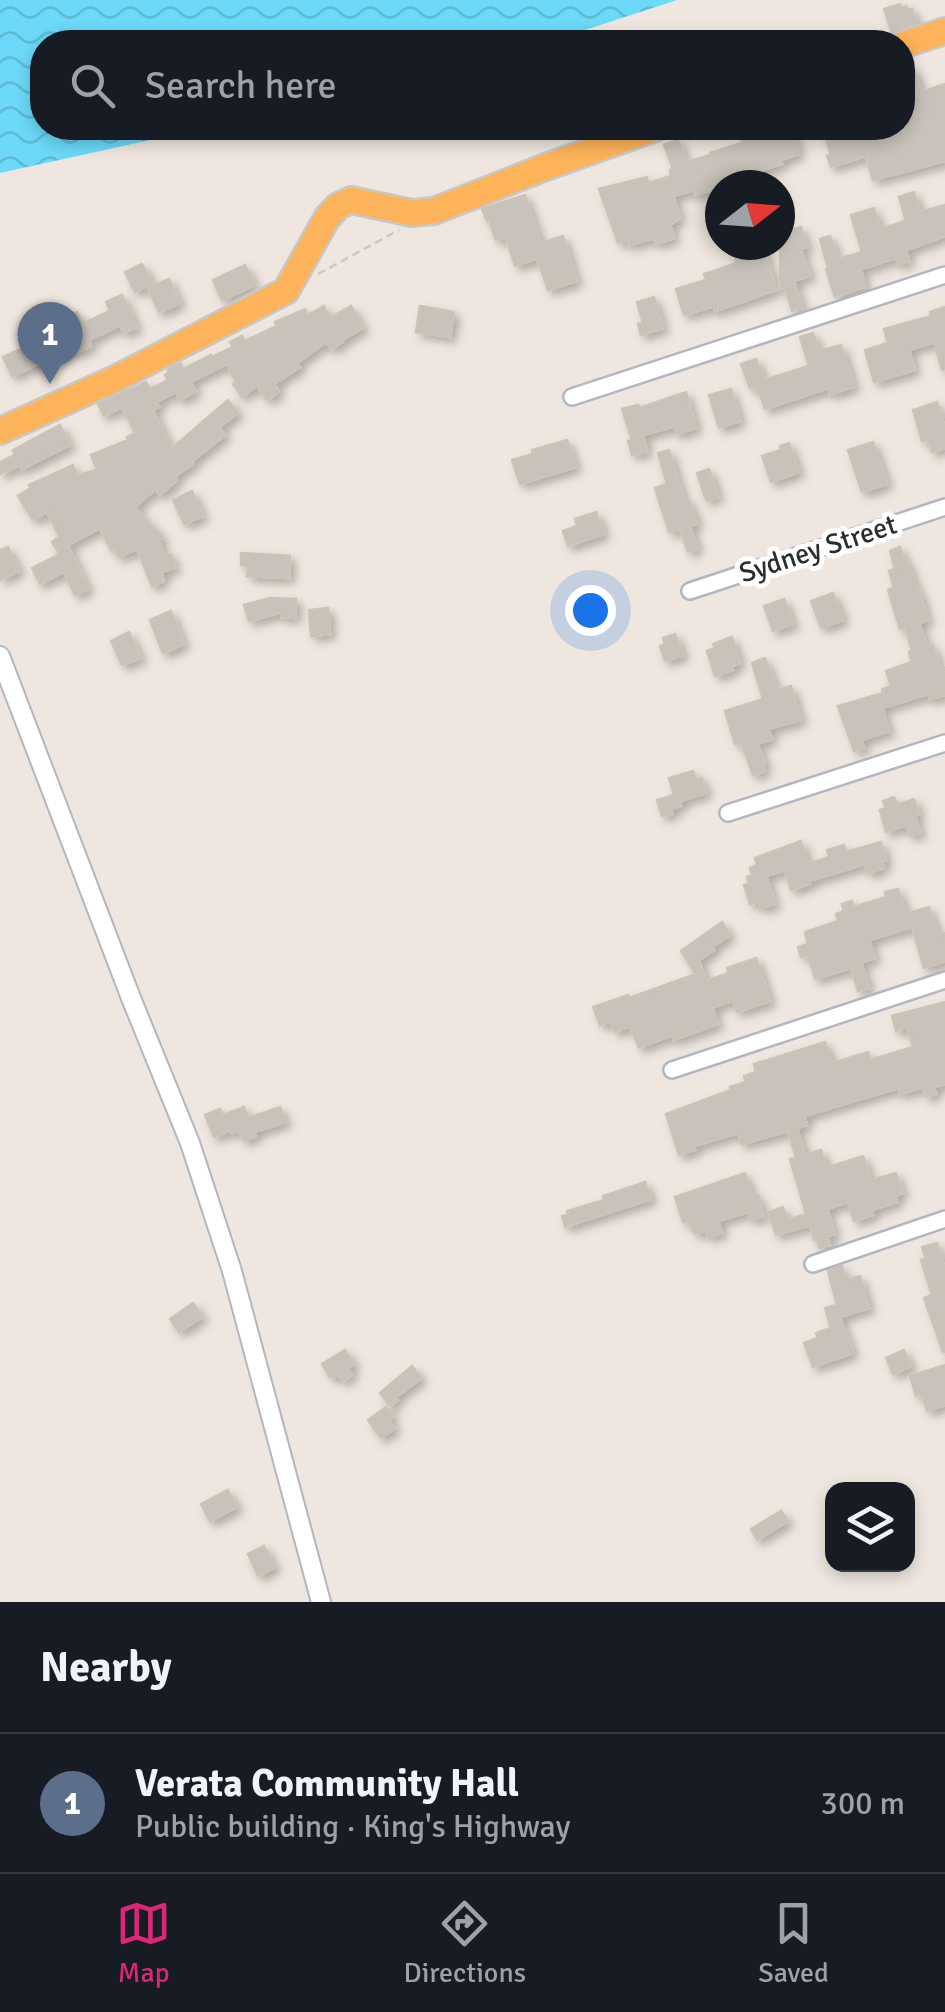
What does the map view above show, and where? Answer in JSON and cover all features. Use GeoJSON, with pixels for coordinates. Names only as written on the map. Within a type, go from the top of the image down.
{"type":"FeatureCollection","features":[{"type":"Feature","properties":{"kind":"highway"},"geometry":{"type":"LineString","coordinates":[[915,41],[945,31]]}},
{"type":"Feature","properties":{"kind":"highway"},"geometry":{"type":"LineString","coordinates":[[0,431],[128,372],[286,291],[327,218],[338,206],[352,200],[412,213],[434,211],[620,140]]}},
{"type":"Feature","properties":{"kind":"street"},"geometry":{"type":"LineString","coordinates":[[572,398],[945,275]]}},
{"type":"Feature","properties":{"kind":"street","name":"Sydney Street"},"geometry":{"type":"LineString","coordinates":[[690,591],[945,507]]}},
{"type":"Feature","properties":{"kind":"street"},"geometry":{"type":"LineString","coordinates":[[0,656],[190,1143],[232,1271],[321,1602]]}},
{"type":"Feature","properties":{"kind":"street"},"geometry":{"type":"LineString","coordinates":[[728,814],[945,743]]}},
{"type":"Feature","properties":{"kind":"street"},"geometry":{"type":"LineString","coordinates":[[672,1070],[945,980]]}},
{"type":"Feature","properties":{"kind":"street"},"geometry":{"type":"LineString","coordinates":[[813,1264],[945,1219]]}},
{"type":"Feature","properties":{"kind":"path"},"geometry":{"type":"LineString","coordinates":[[342,260],[410,224]]}},
{"type":"Feature","properties":{"kind":"water"},"geometry":{"type":"Polygon","coordinates":[[[0,0],[677,0],[585,30],[30,30],[30,140],[150,140],[0,173],[0,0]]]}},
{"type":"Feature","properties":{"kind":"building"},"geometry":{"type":"Polygon","coordinates":[[[906,6],[907,10],[912,9],[916,23],[891,30],[884,9],[906,6]]]}},
{"type":"Feature","properties":{"kind":"building"},"geometry":{"type":"Polygon","coordinates":[[[915,72],[921,92],[945,84],[945,161],[873,180],[866,156],[831,167],[827,156],[831,155],[827,140],[915,140],[915,72]]]}},
{"type":"Feature","properties":{"kind":"building"},"geometry":{"type":"Polygon","coordinates":[[[678,140],[686,162],[742,143],[741,140],[795,140],[799,154],[762,170],[705,170],[705,192],[695,195],[694,190],[673,196],[680,218],[670,225],[674,238],[656,244],[654,238],[629,245],[628,240],[618,243],[599,189],[647,177],[648,183],[671,176],[673,169],[664,145],[678,140]]]}},
{"type":"Feature","properties":{"kind":"building"},"geometry":{"type":"Polygon","coordinates":[[[914,192],[920,212],[945,205],[945,236],[906,250],[909,261],[898,264],[896,258],[861,269],[865,287],[835,297],[820,239],[830,236],[838,259],[862,252],[851,215],[874,208],[880,229],[906,221],[899,197],[914,192]]]}},
{"type":"Feature","properties":{"kind":"building"},"geometry":{"type":"Polygon","coordinates":[[[525,195],[541,243],[563,236],[577,281],[548,290],[537,258],[515,266],[506,237],[496,240],[482,209],[525,195]]]}},
{"type":"Feature","properties":{"kind":"building"},"geometry":{"type":"Polygon","coordinates":[[[801,227],[807,247],[801,249],[810,276],[794,281],[802,308],[792,311],[785,287],[780,288],[780,260],[795,260],[795,229],[801,227]]]}},
{"type":"Feature","properties":{"kind":"building"},"geometry":{"type":"Polygon","coordinates":[[[736,260],[767,260],[776,290],[715,311],[714,306],[684,315],[676,289],[706,280],[704,274],[737,263],[736,260]]]}},
{"type":"Feature","properties":{"kind":"building"},"geometry":{"type":"Polygon","coordinates":[[[142,264],[152,283],[135,292],[125,272],[142,264]]]}},
{"type":"Feature","properties":{"kind":"building"},"geometry":{"type":"Polygon","coordinates":[[[245,265],[255,285],[222,300],[213,280],[245,265]]]}},
{"type":"Feature","properties":{"kind":"building"},"geometry":{"type":"Polygon","coordinates":[[[169,279],[180,303],[159,312],[148,288],[169,279]]]}},
{"type":"Feature","properties":{"kind":"building"},"geometry":{"type":"Polygon","coordinates":[[[122,295],[137,327],[124,333],[120,325],[89,340],[91,346],[75,353],[73,348],[12,376],[3,357],[35,343],[32,336],[77,312],[82,324],[110,311],[106,302],[122,295]]]}},
{"type":"Feature","properties":{"kind":"building"},"geometry":{"type":"Polygon","coordinates":[[[654,297],[663,328],[641,335],[638,324],[643,323],[637,302],[654,297]]]}},
{"type":"Feature","properties":{"kind":"building"},"geometry":{"type":"Polygon","coordinates":[[[324,306],[330,318],[351,306],[363,328],[332,349],[326,342],[297,363],[300,367],[274,384],[279,392],[267,400],[257,385],[242,397],[227,364],[190,382],[196,391],[180,400],[176,392],[156,402],[159,407],[153,410],[171,449],[228,400],[238,413],[219,427],[225,435],[174,477],[177,480],[160,495],[155,489],[135,507],[139,512],[134,516],[140,514],[163,537],[159,540],[164,556],[171,554],[175,568],[161,572],[164,581],[152,586],[137,549],[119,557],[100,528],[68,545],[88,589],[75,595],[64,572],[40,584],[32,568],[60,554],[52,542],[60,537],[47,512],[33,520],[18,496],[31,488],[29,485],[73,465],[77,475],[97,470],[91,455],[128,440],[135,433],[122,407],[104,416],[98,404],[146,382],[150,389],[168,380],[168,370],[181,363],[183,369],[233,347],[230,342],[242,336],[245,341],[277,326],[275,322],[305,309],[308,315],[324,306]]]}},
{"type":"Feature","properties":{"kind":"building"},"geometry":{"type":"Polygon","coordinates":[[[420,306],[454,312],[450,337],[416,332],[420,306]]]}},
{"type":"Feature","properties":{"kind":"building"},"geometry":{"type":"Polygon","coordinates":[[[945,307],[945,369],[942,370],[934,342],[909,350],[915,370],[874,382],[865,350],[888,343],[884,329],[931,316],[930,312],[945,307]]]}},
{"type":"Feature","properties":{"kind":"building"},"geometry":{"type":"Polygon","coordinates":[[[813,333],[819,351],[841,345],[854,387],[830,394],[829,388],[765,409],[757,386],[750,388],[741,364],[756,359],[764,380],[809,366],[800,337],[813,333]]]}},
{"type":"Feature","properties":{"kind":"building"},"geometry":{"type":"Polygon","coordinates":[[[731,389],[740,421],[719,428],[709,395],[731,389]]]}},
{"type":"Feature","properties":{"kind":"building"},"geometry":{"type":"Polygon","coordinates":[[[686,392],[696,428],[677,434],[675,426],[643,435],[647,451],[632,455],[628,441],[632,440],[622,409],[638,405],[639,408],[686,392]]]}},
{"type":"Feature","properties":{"kind":"building"},"geometry":{"type":"Polygon","coordinates":[[[937,402],[945,429],[945,448],[932,452],[928,439],[922,441],[913,410],[937,402]]]}},
{"type":"Feature","properties":{"kind":"building"},"geometry":{"type":"Polygon","coordinates":[[[60,425],[70,445],[22,469],[20,465],[0,474],[0,462],[15,455],[13,450],[60,425]]]}},
{"type":"Feature","properties":{"kind":"building"},"geometry":{"type":"Polygon","coordinates":[[[567,440],[576,467],[520,484],[512,460],[567,440]]]}},
{"type":"Feature","properties":{"kind":"building"},"geometry":{"type":"Polygon","coordinates":[[[873,442],[887,484],[862,492],[848,450],[873,442]]]}},
{"type":"Feature","properties":{"kind":"building"},"geometry":{"type":"Polygon","coordinates":[[[789,443],[799,472],[771,482],[762,456],[789,443]]]}},
{"type":"Feature","properties":{"kind":"building"},"geometry":{"type":"Polygon","coordinates":[[[669,450],[684,501],[689,500],[697,524],[690,526],[697,549],[688,552],[680,529],[669,532],[655,488],[667,484],[658,453],[669,450]]]}},
{"type":"Feature","properties":{"kind":"building"},"geometry":{"type":"Polygon","coordinates":[[[709,469],[718,497],[706,500],[697,473],[709,469]]]}},
{"type":"Feature","properties":{"kind":"building"},"geometry":{"type":"Polygon","coordinates":[[[192,491],[203,516],[184,524],[173,500],[192,491]]]}},
{"type":"Feature","properties":{"kind":"building"},"geometry":{"type":"Polygon","coordinates":[[[596,512],[604,534],[568,546],[563,531],[577,526],[575,519],[596,512]]]}},
{"type":"Feature","properties":{"kind":"building"},"geometry":{"type":"Polygon","coordinates":[[[8,547],[19,571],[0,580],[0,550],[8,547]]]}},
{"type":"Feature","properties":{"kind":"building"},"geometry":{"type":"Polygon","coordinates":[[[900,547],[928,620],[919,623],[927,647],[933,645],[940,669],[945,667],[945,695],[930,699],[928,694],[882,708],[889,731],[861,740],[864,748],[854,751],[838,706],[883,693],[882,689],[891,686],[886,671],[912,662],[905,627],[900,629],[888,590],[894,588],[889,571],[895,569],[890,551],[900,547]]]}},
{"type":"Feature","properties":{"kind":"building"},"geometry":{"type":"Polygon","coordinates":[[[241,553],[290,556],[289,578],[247,576],[248,566],[241,565],[241,553]]]}},
{"type":"Feature","properties":{"kind":"building"},"geometry":{"type":"Polygon","coordinates":[[[833,593],[843,620],[821,628],[811,601],[833,593]]]}},
{"type":"Feature","properties":{"kind":"building"},"geometry":{"type":"Polygon","coordinates":[[[270,598],[296,599],[295,618],[282,617],[283,612],[249,621],[244,605],[270,598]]]}},
{"type":"Feature","properties":{"kind":"building"},"geometry":{"type":"Polygon","coordinates":[[[784,599],[793,624],[773,631],[764,606],[784,599]]]}},
{"type":"Feature","properties":{"kind":"building"},"geometry":{"type":"Polygon","coordinates":[[[328,608],[330,634],[311,636],[309,610],[328,608]]]}},
{"type":"Feature","properties":{"kind":"building"},"geometry":{"type":"Polygon","coordinates":[[[171,611],[184,644],[163,653],[150,620],[171,611]]]}},
{"type":"Feature","properties":{"kind":"building"},"geometry":{"type":"Polygon","coordinates":[[[129,632],[141,658],[122,665],[111,641],[129,632]]]}},
{"type":"Feature","properties":{"kind":"building"},"geometry":{"type":"Polygon","coordinates":[[[675,634],[683,655],[665,661],[660,646],[665,644],[663,638],[675,634]]]}},
{"type":"Feature","properties":{"kind":"building"},"geometry":{"type":"Polygon","coordinates":[[[732,637],[740,663],[715,676],[707,651],[715,648],[713,644],[732,637]]]}},
{"type":"Feature","properties":{"kind":"building"},"geometry":{"type":"Polygon","coordinates":[[[765,658],[777,690],[791,686],[801,720],[768,729],[772,739],[757,744],[765,771],[753,775],[741,742],[735,744],[725,711],[763,699],[752,663],[765,658]]]}},
{"type":"Feature","properties":{"kind":"building"},"geometry":{"type":"Polygon","coordinates":[[[693,771],[696,780],[702,778],[706,793],[680,801],[681,806],[671,809],[672,814],[662,816],[657,800],[674,795],[669,778],[693,771]]]}},
{"type":"Feature","properties":{"kind":"building"},"geometry":{"type":"Polygon","coordinates":[[[894,797],[897,805],[914,799],[920,833],[910,836],[907,825],[886,832],[880,810],[886,808],[883,801],[894,797]]]}},
{"type":"Feature","properties":{"kind":"building"},"geometry":{"type":"Polygon","coordinates":[[[801,841],[808,864],[829,857],[827,850],[844,845],[846,852],[881,842],[884,868],[868,873],[865,864],[791,890],[785,870],[766,876],[775,904],[761,908],[759,902],[750,904],[744,885],[749,884],[750,868],[757,865],[755,858],[801,841]]]}},
{"type":"Feature","properties":{"kind":"building"},"geometry":{"type":"Polygon","coordinates":[[[898,889],[906,914],[929,907],[938,935],[945,933],[945,961],[924,968],[912,927],[869,940],[875,958],[862,962],[862,966],[869,988],[858,991],[851,968],[815,979],[808,954],[801,957],[798,947],[808,944],[805,932],[838,921],[836,914],[844,911],[842,904],[852,901],[854,907],[898,889]]]}},
{"type":"Feature","properties":{"kind":"building"},"geometry":{"type":"Polygon","coordinates":[[[722,922],[730,935],[699,960],[706,981],[729,973],[727,968],[756,958],[770,1001],[737,1012],[733,1000],[712,1008],[718,1024],[639,1048],[630,1026],[615,1032],[610,1021],[600,1025],[593,1007],[696,974],[681,951],[722,922]]]}},
{"type":"Feature","properties":{"kind":"building"},"geometry":{"type":"Polygon","coordinates":[[[945,1002],[945,1084],[934,1087],[936,1094],[926,1097],[923,1087],[900,1094],[898,1088],[804,1116],[807,1125],[797,1128],[805,1155],[821,1150],[826,1168],[863,1156],[871,1180],[896,1173],[903,1193],[895,1196],[897,1202],[854,1221],[848,1202],[827,1209],[835,1234],[827,1236],[830,1245],[820,1248],[810,1225],[776,1235],[769,1212],[783,1207],[787,1220],[806,1214],[790,1159],[796,1158],[788,1131],[742,1144],[738,1133],[694,1146],[695,1150],[679,1155],[666,1114],[746,1082],[744,1076],[756,1072],[754,1064],[825,1042],[832,1063],[868,1052],[870,1060],[913,1047],[907,1027],[896,1031],[892,1016],[945,1002]]]}},
{"type":"Feature","properties":{"kind":"building"},"geometry":{"type":"Polygon","coordinates":[[[244,1107],[248,1118],[280,1107],[286,1122],[254,1132],[256,1136],[244,1141],[239,1130],[214,1137],[205,1115],[220,1109],[223,1115],[244,1107]]]}},
{"type":"Feature","properties":{"kind":"building"},"geometry":{"type":"Polygon","coordinates":[[[745,1173],[764,1216],[751,1220],[748,1212],[718,1221],[722,1233],[708,1237],[706,1230],[694,1234],[690,1220],[683,1222],[675,1197],[745,1173]]]}},
{"type":"Feature","properties":{"kind":"building"},"geometry":{"type":"Polygon","coordinates":[[[645,1182],[651,1199],[565,1227],[562,1216],[568,1215],[567,1211],[645,1182]]]}},
{"type":"Feature","properties":{"kind":"building"},"geometry":{"type":"Polygon","coordinates":[[[937,1243],[945,1269],[945,1352],[924,1298],[932,1295],[921,1260],[926,1259],[922,1247],[937,1243]]]}},
{"type":"Feature","properties":{"kind":"building"},"geometry":{"type":"Polygon","coordinates":[[[842,1266],[846,1280],[860,1276],[869,1308],[840,1317],[853,1353],[813,1367],[804,1343],[831,1328],[825,1308],[837,1305],[828,1271],[842,1266]]]}},
{"type":"Feature","properties":{"kind":"building"},"geometry":{"type":"Polygon","coordinates":[[[193,1303],[202,1317],[179,1332],[170,1319],[193,1303]]]}},
{"type":"Feature","properties":{"kind":"building"},"geometry":{"type":"Polygon","coordinates":[[[345,1350],[354,1364],[348,1368],[352,1375],[343,1381],[339,1375],[330,1377],[322,1364],[345,1350]]]}},
{"type":"Feature","properties":{"kind":"building"},"geometry":{"type":"Polygon","coordinates":[[[904,1350],[911,1366],[893,1374],[886,1358],[904,1350]]]}},
{"type":"Feature","properties":{"kind":"building"},"geometry":{"type":"Polygon","coordinates":[[[945,1365],[945,1405],[927,1411],[922,1394],[916,1396],[910,1376],[945,1365]]]}},
{"type":"Feature","properties":{"kind":"building"},"geometry":{"type":"Polygon","coordinates":[[[412,1366],[421,1378],[390,1406],[380,1393],[412,1366]]]}},
{"type":"Feature","properties":{"kind":"building"},"geometry":{"type":"Polygon","coordinates":[[[386,1407],[393,1417],[388,1420],[395,1428],[381,1438],[368,1420],[386,1407]]]}},
{"type":"Feature","properties":{"kind":"building"},"geometry":{"type":"Polygon","coordinates":[[[228,1490],[237,1507],[210,1521],[201,1504],[228,1490]]]}},
{"type":"Feature","properties":{"kind":"building"},"geometry":{"type":"Polygon","coordinates":[[[781,1511],[788,1521],[757,1540],[751,1529],[781,1511]]]}},
{"type":"Feature","properties":{"kind":"building"},"geometry":{"type":"Polygon","coordinates":[[[264,1546],[275,1567],[258,1576],[248,1554],[264,1546]]]}},
{"type":"Feature","properties":{"kind":"place","name":"Verata Community Hall"},"geometry":{"type":"Point","coordinates":[50,384]}}]}
